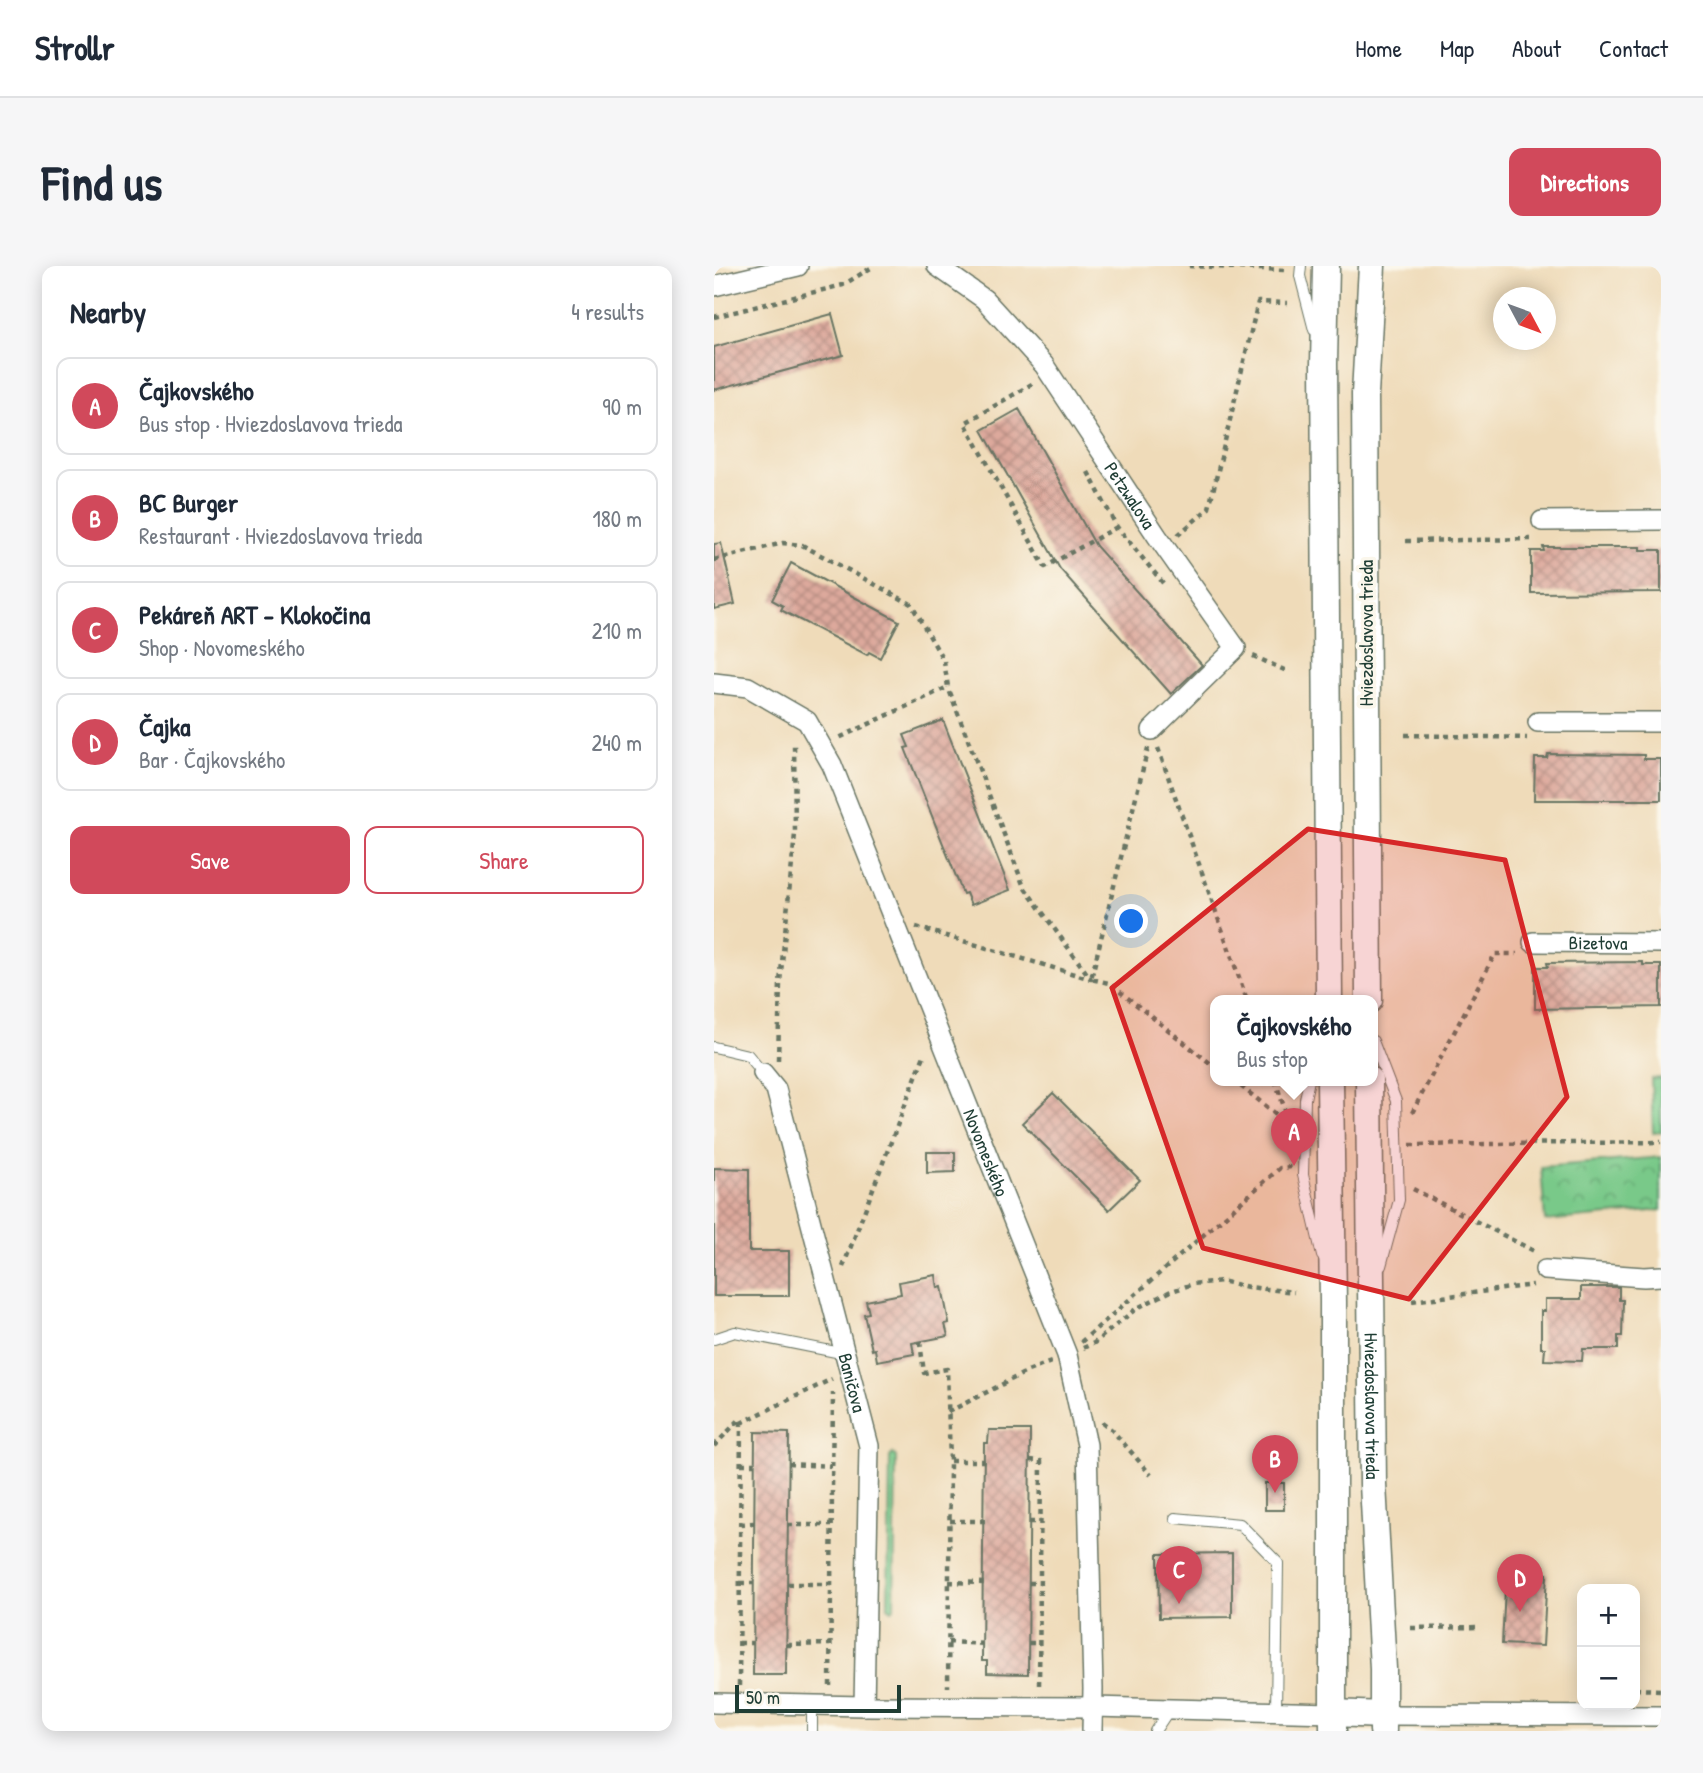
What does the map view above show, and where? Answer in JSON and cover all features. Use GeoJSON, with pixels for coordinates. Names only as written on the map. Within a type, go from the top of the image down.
{"type":"FeatureCollection","features":[{"type":"Feature","properties":{"kind":"street"},"geometry":{"type":"LineString","coordinates":[[714,286],[798,266]]}},
{"type":"Feature","properties":{"kind":"street","name":"Petzwalova"},"geometry":{"type":"LineString","coordinates":[[937,266],[984,299],[1044,365],[1157,536],[1236,648],[1152,730]]}},
{"type":"Feature","properties":{"kind":"street","name":"Hviezdoslavova trieda"},"geometry":{"type":"LineString","coordinates":[[1326,266],[1324,364],[1329,995]]}},
{"type":"Feature","properties":{"kind":"street","name":"Hviezdoslavova trieda"},"geometry":{"type":"LineString","coordinates":[[1369,995],[1365,394],[1372,266]]}},
{"type":"Feature","properties":{"kind":"street"},"geometry":{"type":"LineString","coordinates":[[1542,521],[1661,520]]}},
{"type":"Feature","properties":{"kind":"street","name":"Novomeského"},"geometry":{"type":"LineString","coordinates":[[714,683],[748,687],[807,721],[832,765],[935,1025],[1075,1351],[1087,1445],[1092,1731]]}},
{"type":"Feature","properties":{"kind":"street"},"geometry":{"type":"LineString","coordinates":[[1538,722],[1661,722]]}},
{"type":"Feature","properties":{"kind":"street","name":"Bizetova"},"geometry":{"type":"LineString","coordinates":[[1528,948],[1661,943]]}},
{"type":"Feature","properties":{"kind":"street","name":"Baničova"},"geometry":{"type":"LineString","coordinates":[[763,1073],[776,1088],[869,1446],[864,1706]]}},
{"type":"Feature","properties":{"kind":"street","name":"Hviezdoslavova trieda"},"geometry":{"type":"LineString","coordinates":[[1330,1086],[1333,1722]]}},
{"type":"Feature","properties":{"kind":"street","name":"Hviezdoslavova trieda"},"geometry":{"type":"LineString","coordinates":[[1369,1086],[1373,1484],[1383,1670],[1383,1723]]}},
{"type":"Feature","properties":{"kind":"street"},"geometry":{"type":"LineString","coordinates":[[1545,1270],[1661,1276]]}},
{"type":"Feature","properties":{"kind":"street"},"geometry":{"type":"LineString","coordinates":[[714,1703],[1276,1712],[1333,1722],[1383,1723],[1479,1723],[1661,1716]]}},
{"type":"Feature","properties":{"kind":"lane"},"geometry":{"type":"LineString","coordinates":[[1301,266],[1300,276],[1324,364]]}},
{"type":"Feature","properties":{"kind":"lane"},"geometry":{"type":"LineString","coordinates":[[714,1047],[748,1055],[763,1073]]}},
{"type":"Feature","properties":{"kind":"lane"},"geometry":{"type":"LineString","coordinates":[[1372,1301],[1399,1200],[1396,1101],[1378,1054]]}},
{"type":"Feature","properties":{"kind":"lane"},"geometry":{"type":"LineString","coordinates":[[1308,1086],[1305,1099],[1303,1175],[1333,1302]]}},
{"type":"Feature","properties":{"kind":"lane"},"geometry":{"type":"LineString","coordinates":[[714,1339],[735,1332],[847,1354]]}},
{"type":"Feature","properties":{"kind":"lane"},"geometry":{"type":"LineString","coordinates":[[1175,1518],[1240,1524],[1278,1563],[1276,1712]]}},
{"type":"Feature","properties":{"kind":"lane"},"geometry":{"type":"LineString","coordinates":[[812,1705],[812,1731]]}},
{"type":"Feature","properties":{"kind":"lane"},"geometry":{"type":"LineString","coordinates":[[1156,1731],[1169,1710]]}},
{"type":"Feature","properties":{"kind":"path"},"geometry":{"type":"LineString","coordinates":[[714,317],[843,285],[874,266]]}},
{"type":"Feature","properties":{"kind":"path"},"geometry":{"type":"LineString","coordinates":[[1189,266],[1287,271]]}},
{"type":"Feature","properties":{"kind":"path"},"geometry":{"type":"LineString","coordinates":[[1179,533],[1209,508],[1258,302],[1287,303]]}},
{"type":"Feature","properties":{"kind":"path"},"geometry":{"type":"LineString","coordinates":[[1033,383],[965,423],[1045,567],[1117,527]]}},
{"type":"Feature","properties":{"kind":"path"},"geometry":{"type":"LineString","coordinates":[[714,560],[783,543],[803,545],[911,604],[944,661],[948,687],[1024,887],[1091,979]]}},
{"type":"Feature","properties":{"kind":"path"},"geometry":{"type":"LineString","coordinates":[[835,740],[948,687]]}},
{"type":"Feature","properties":{"kind":"path"},"geometry":{"type":"LineString","coordinates":[[776,1088],[780,982],[795,834],[792,713]]}},
{"type":"Feature","properties":{"kind":"path"},"geometry":{"type":"LineString","coordinates":[[1091,979],[1152,730]]}},
{"type":"Feature","properties":{"kind":"path"},"geometry":{"type":"LineString","coordinates":[[1152,730],[1245,995]]}},
{"type":"Feature","properties":{"kind":"path"},"geometry":{"type":"LineString","coordinates":[[912,925],[1109,983],[1210,1062]]}},
{"type":"Feature","properties":{"kind":"path"},"geometry":{"type":"LineString","coordinates":[[1408,1119],[1495,954],[1528,948]]}},
{"type":"Feature","properties":{"kind":"path"},"geometry":{"type":"LineString","coordinates":[[849,1250],[935,1025]]}},
{"type":"Feature","properties":{"kind":"path"},"geometry":{"type":"LineString","coordinates":[[1241,1086],[1291,1126],[1277,1086]]}},
{"type":"Feature","properties":{"kind":"path"},"geometry":{"type":"LineString","coordinates":[[1408,1145],[1661,1142]]}},
{"type":"Feature","properties":{"kind":"path"},"geometry":{"type":"LineString","coordinates":[[1075,1351],[1280,1168],[1294,1166]]}},
{"type":"Feature","properties":{"kind":"path"},"geometry":{"type":"LineString","coordinates":[[1409,1187],[1546,1258],[1544,1283],[1412,1301]]}},
{"type":"Feature","properties":{"kind":"path"},"geometry":{"type":"LineString","coordinates":[[948,1412],[1028,1371],[1094,1343],[1138,1308],[1169,1292],[1193,1284],[1221,1281],[1294,1292]]}},
{"type":"Feature","properties":{"kind":"path"},"geometry":{"type":"LineString","coordinates":[[920,1342],[923,1373],[947,1369],[950,1461],[947,1706]]}},
{"type":"Feature","properties":{"kind":"path"},"geometry":{"type":"LineString","coordinates":[[741,1423],[833,1379],[830,1687]]}},
{"type":"Feature","properties":{"kind":"path"},"geometry":{"type":"LineString","coordinates":[[714,1446],[741,1419],[739,1687]]}},
{"type":"Feature","properties":{"kind":"path"},"geometry":{"type":"LineString","coordinates":[[1099,1420],[1112,1430],[1151,1475]]}},
{"type":"Feature","properties":{"kind":"path"},"geometry":{"type":"LineString","coordinates":[[1030,1460],[1041,1461],[1039,1688]]}},
{"type":"Feature","properties":{"kind":"path"},"geometry":{"type":"LineString","coordinates":[[950,1461],[988,1461]]}},
{"type":"Feature","properties":{"kind":"path"},"geometry":{"type":"LineString","coordinates":[[741,1464],[755,1464]]}},
{"type":"Feature","properties":{"kind":"path"},"geometry":{"type":"LineString","coordinates":[[788,1464],[832,1466]]}},
{"type":"Feature","properties":{"kind":"path"},"geometry":{"type":"LineString","coordinates":[[950,1521],[988,1521]]}},
{"type":"Feature","properties":{"kind":"path"},"geometry":{"type":"LineString","coordinates":[[1029,1522],[1041,1522]]}},
{"type":"Feature","properties":{"kind":"path"},"geometry":{"type":"LineString","coordinates":[[740,1524],[754,1523]]}},
{"type":"Feature","properties":{"kind":"path"},"geometry":{"type":"LineString","coordinates":[[788,1525],[831,1525]]}},
{"type":"Feature","properties":{"kind":"path"},"geometry":{"type":"LineString","coordinates":[[949,1582],[987,1583]]}},
{"type":"Feature","properties":{"kind":"path"},"geometry":{"type":"LineString","coordinates":[[740,1583],[754,1583]]}},
{"type":"Feature","properties":{"kind":"path"},"geometry":{"type":"LineString","coordinates":[[1029,1583],[1040,1583]]}},
{"type":"Feature","properties":{"kind":"path"},"geometry":{"type":"LineString","coordinates":[[788,1584],[831,1584]]}},
{"type":"Feature","properties":{"kind":"path"},"geometry":{"type":"LineString","coordinates":[[1411,1628],[1480,1627]]}},
{"type":"Feature","properties":{"kind":"path"},"geometry":{"type":"LineString","coordinates":[[948,1642],[987,1644]]}},
{"type":"Feature","properties":{"kind":"path"},"geometry":{"type":"LineString","coordinates":[[739,1643],[753,1643]]}},
{"type":"Feature","properties":{"kind":"path"},"geometry":{"type":"LineString","coordinates":[[1029,1643],[1040,1643]]}},
{"type":"Feature","properties":{"kind":"path"},"geometry":{"type":"LineString","coordinates":[[787,1645],[830,1644]]}},
{"type":"Feature","properties":{"kind":"path"},"geometry":{"type":"LineString","coordinates":[[1640,1689],[1661,1690]]}},
{"type":"Feature","properties":{"kind":"highlighted area"},"geometry":{"type":"Polygon","coordinates":[[[1308,829],[1505,860],[1567,1097],[1409,1299],[1203,1248],[1112,988],[1308,829]]]}},
{"type":"Feature","properties":{"kind":"green space"},"geometry":{"type":"Polygon","coordinates":[[[1661,1078],[1661,1132],[1653,1133],[1651,1079],[1661,1078]]]}},
{"type":"Feature","properties":{"kind":"green space"},"geometry":{"type":"Polygon","coordinates":[[[1661,1157],[1661,1210],[1545,1221],[1541,1167],[1661,1157]]]}},
{"type":"Feature","properties":{"kind":"green space"},"geometry":{"type":"Polygon","coordinates":[[[893,1454],[896,1457],[892,1610],[888,1607],[890,1457],[893,1454]]]}},
{"type":"Feature","properties":{"kind":"building"},"geometry":{"type":"Polygon","coordinates":[[[832,314],[843,355],[714,390],[714,347],[832,314]]]}},
{"type":"Feature","properties":{"kind":"building"},"geometry":{"type":"Polygon","coordinates":[[[1019,409],[1096,546],[1202,665],[1171,694],[1060,569],[982,430],[1019,409]]]}},
{"type":"Feature","properties":{"kind":"building"},"geometry":{"type":"Polygon","coordinates":[[[721,543],[735,604],[714,609],[714,544],[721,543]]]}},
{"type":"Feature","properties":{"kind":"building"},"geometry":{"type":"Polygon","coordinates":[[[1543,547],[1640,547],[1640,550],[1661,550],[1661,592],[1531,593],[1531,551],[1544,551],[1543,547]]]}},
{"type":"Feature","properties":{"kind":"building"},"geometry":{"type":"Polygon","coordinates":[[[791,563],[899,621],[880,658],[869,652],[867,655],[781,610],[783,606],[772,600],[791,563]]]}},
{"type":"Feature","properties":{"kind":"building"},"geometry":{"type":"Polygon","coordinates":[[[943,720],[1010,890],[971,905],[966,893],[963,894],[905,748],[909,747],[904,735],[943,720]]]}},
{"type":"Feature","properties":{"kind":"building"},"geometry":{"type":"Polygon","coordinates":[[[1548,754],[1644,755],[1644,759],[1661,759],[1661,800],[1534,800],[1535,758],[1547,758],[1548,754]]]}},
{"type":"Feature","properties":{"kind":"building"},"geometry":{"type":"Polygon","coordinates":[[[1643,962],[1643,965],[1661,965],[1661,1007],[1535,1009],[1535,967],[1548,967],[1547,963],[1643,962]]]}},
{"type":"Feature","properties":{"kind":"building"},"geometry":{"type":"Polygon","coordinates":[[[1053,1093],[1140,1180],[1109,1210],[1022,1123],[1053,1093]]]}},
{"type":"Feature","properties":{"kind":"building"},"geometry":{"type":"Polygon","coordinates":[[[927,1152],[955,1152],[955,1172],[927,1173],[927,1152]]]}},
{"type":"Feature","properties":{"kind":"building"},"geometry":{"type":"Polygon","coordinates":[[[714,1168],[749,1169],[749,1251],[789,1251],[789,1296],[714,1296],[714,1168]]]}},
{"type":"Feature","properties":{"kind":"building"},"geometry":{"type":"Polygon","coordinates":[[[936,1275],[938,1288],[942,1287],[949,1323],[945,1324],[948,1336],[912,1343],[914,1354],[877,1361],[864,1314],[869,1313],[866,1301],[901,1294],[899,1282],[936,1275]]]}},
{"type":"Feature","properties":{"kind":"building"},"geometry":{"type":"Polygon","coordinates":[[[1581,1287],[1619,1287],[1619,1300],[1623,1300],[1622,1336],[1618,1336],[1618,1349],[1583,1349],[1582,1361],[1544,1360],[1545,1348],[1541,1348],[1541,1311],[1545,1311],[1545,1299],[1581,1299],[1581,1287]]]}},
{"type":"Feature","properties":{"kind":"building"},"geometry":{"type":"Polygon","coordinates":[[[989,1430],[1030,1430],[1028,1674],[987,1673],[987,1661],[982,1661],[984,1443],[988,1443],[989,1430]]]}},
{"type":"Feature","properties":{"kind":"building"},"geometry":{"type":"Polygon","coordinates":[[[755,1432],[789,1433],[786,1675],[753,1675],[755,1432]]]}},
{"type":"Feature","properties":{"kind":"building"},"geometry":{"type":"Polygon","coordinates":[[[1265,1483],[1284,1483],[1284,1510],[1265,1510],[1265,1483]]]}},
{"type":"Feature","properties":{"kind":"building"},"geometry":{"type":"Polygon","coordinates":[[[1232,1553],[1232,1617],[1159,1618],[1158,1554],[1232,1553]]]}},
{"type":"Feature","properties":{"kind":"building"},"geometry":{"type":"Polygon","coordinates":[[[1506,1571],[1547,1574],[1543,1646],[1502,1644],[1506,1571]]]}},
{"type":"Feature","properties":{"kind":"place","name":"Čajkovského"},"geometry":{"type":"Point","coordinates":[1294,1166]}},
{"type":"Feature","properties":{"kind":"place","name":"BC Burger"},"geometry":{"type":"Point","coordinates":[1275,1493]}},
{"type":"Feature","properties":{"kind":"place","name":"Pekáreň ART - Klokočina"},"geometry":{"type":"Point","coordinates":[1179,1604]}},
{"type":"Feature","properties":{"kind":"place","name":"Čajka"},"geometry":{"type":"Point","coordinates":[1520,1612]}}]}
